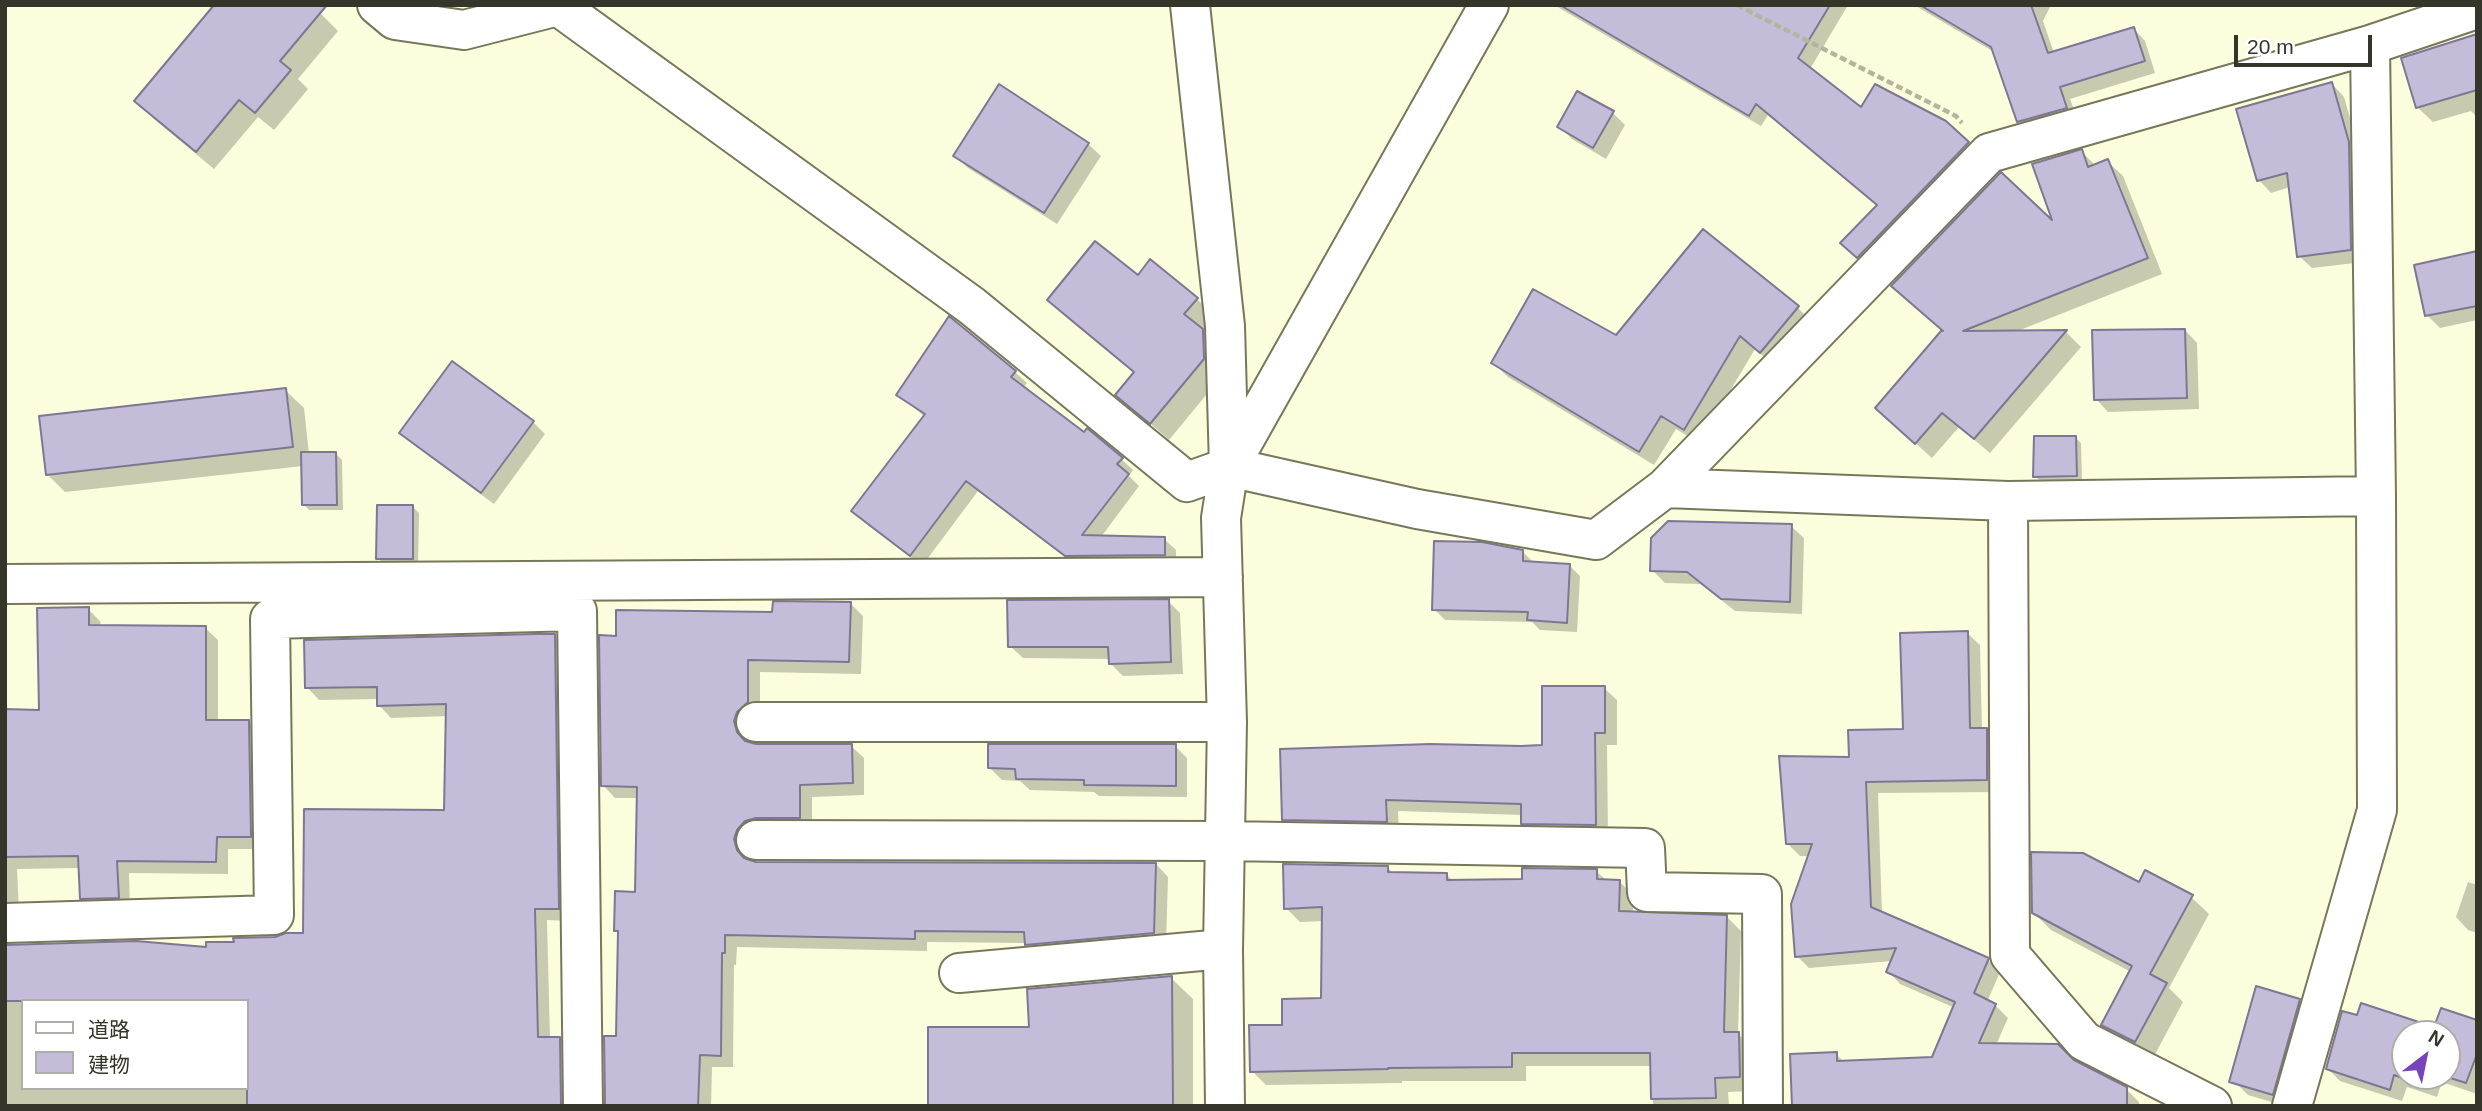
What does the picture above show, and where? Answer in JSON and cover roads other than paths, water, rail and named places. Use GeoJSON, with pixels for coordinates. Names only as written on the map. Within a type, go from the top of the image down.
{"type":"FeatureCollection","features":[{"type":"Feature","properties":{"kind":"street"},"geometry":{"type":"LineString","coordinates":[[377,5],[395,20],[464,30],[558,6],[972,306],[1187,482],[1229,467],[1417,509],[1596,540],[1665,488],[1989,153],[2370,45],[2477,9]]}},
{"type":"Feature","properties":{"kind":"street"},"geometry":{"type":"LineString","coordinates":[[1190,5],[1225,327],[1229,467],[1221,519],[1227,722],[1223,949],[1225,1106]]}},
{"type":"Feature","properties":{"kind":"street"},"geometry":{"type":"LineString","coordinates":[[1229,467],[1489,5]]}},
{"type":"Feature","properties":{"kind":"street"},"geometry":{"type":"LineString","coordinates":[[2292,1106],[2377,810],[2370,45]]}},
{"type":"Feature","properties":{"kind":"street"},"geometry":{"type":"LineString","coordinates":[[1665,488],[2008,501],[2376,496]]}},
{"type":"Feature","properties":{"kind":"street"},"geometry":{"type":"LineString","coordinates":[[2008,501],[2010,955],[2084,1041],[2151,1090],[2212,1106]]}},
{"type":"Feature","properties":{"kind":"street"},"geometry":{"type":"LineString","coordinates":[[5,923],[274,915],[270,619],[544,597],[1223,577]]}},
{"type":"Feature","properties":{"kind":"street"},"geometry":{"type":"LineString","coordinates":[[5,584],[544,597],[577,611],[583,1106]]}},
{"type":"Feature","properties":{"kind":"street"},"geometry":{"type":"LineString","coordinates":[[757,722],[1227,722]]}},
{"type":"Feature","properties":{"kind":"street"},"geometry":{"type":"LineString","coordinates":[[756,840],[1225,841],[1645,848],[1647,892],[1762,894],[1763,1106]]}},
{"type":"Feature","properties":{"kind":"street"},"geometry":{"type":"LineString","coordinates":[[959,973],[1223,949]]}}]}
